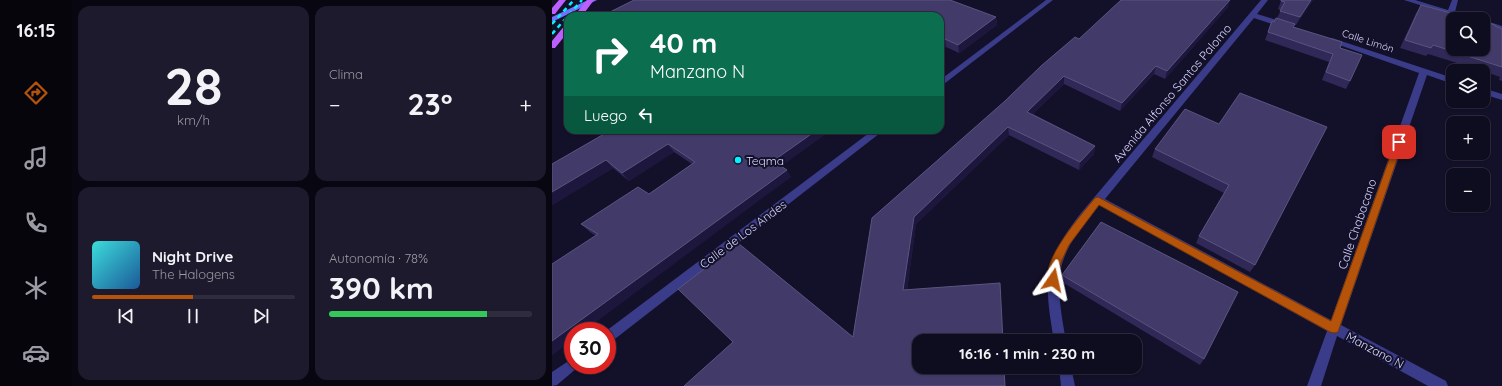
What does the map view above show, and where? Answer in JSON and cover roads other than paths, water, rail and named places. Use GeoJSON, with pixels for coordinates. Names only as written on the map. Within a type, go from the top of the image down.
{"type":"FeatureCollection","features":[{"type":"Feature","properties":{"kind":"main road"},"geometry":{"type":"LineString","coordinates":[[552,12],[563,0]]}},
{"type":"Feature","properties":{"kind":"main road"},"geometry":{"type":"LineString","coordinates":[[581,12],[591,1]]}},
{"type":"Feature","properties":{"kind":"main road"},"geometry":{"type":"LineString","coordinates":[[568,12],[591,1]]}},
{"type":"Feature","properties":{"kind":"main road"},"geometry":{"type":"LineString","coordinates":[[552,20],[564,14]]}},
{"type":"Feature","properties":{"kind":"main road"},"geometry":{"type":"LineString","coordinates":[[552,46],[564,32]]}},
{"type":"Feature","properties":{"kind":"street"},"geometry":{"type":"LineString","coordinates":[[944,81],[1050,0]]}},
{"type":"Feature","properties":{"kind":"street","name":"Avenida Alfonso Santos Palomo"},"geometry":{"type":"LineString","coordinates":[[1059,334],[1054,306],[1053,280],[1057,260],[1066,242],[1098,200],[1265,0]]}},
{"type":"Feature","properties":{"kind":"street"},"geometry":{"type":"LineString","coordinates":[[1407,0],[1448,12]]}},
{"type":"Feature","properties":{"kind":"street"},"geometry":{"type":"LineString","coordinates":[[1451,12],[1455,0]]}},
{"type":"Feature","properties":{"kind":"street"},"geometry":{"type":"LineString","coordinates":[[1253,15],[1298,29]]}},
{"type":"Feature","properties":{"kind":"street"},"geometry":{"type":"LineString","coordinates":[[1490,24],[1502,28]]}},
{"type":"Feature","properties":{"kind":"street","name":"Calle Limón"},"geometry":{"type":"LineString","coordinates":[[1320,37],[1446,79]]}},
{"type":"Feature","properties":{"kind":"street","name":"Calle Chabacano"},"geometry":{"type":"LineString","coordinates":[[1314,386],[1424,71]]}},
{"type":"Feature","properties":{"kind":"street"},"geometry":{"type":"LineString","coordinates":[[1490,93],[1502,97]]}},
{"type":"Feature","properties":{"kind":"street","name":"Calle de Los Andes"},"geometry":{"type":"LineString","coordinates":[[616,331],[875,134]]}},
{"type":"Feature","properties":{"kind":"street","name":"Manzano N"},"geometry":{"type":"LineString","coordinates":[[1098,200],[1441,386]]}},
{"type":"Feature","properties":{"kind":"street"},"geometry":{"type":"LineString","coordinates":[[552,380],[564,371]]}},
{"type":"Feature","properties":{"kind":"street"},"geometry":{"type":"LineString","coordinates":[[1066,374],[1068,386]]}},
{"type":"Feature","properties":{"kind":"railway"},"geometry":{"type":"LineString","coordinates":[[552,24],[574,0]]}},
{"type":"Feature","properties":{"kind":"railway"},"geometry":{"type":"LineString","coordinates":[[571,12],[582,0]]}},
{"type":"Feature","properties":{"kind":"railway"},"geometry":{"type":"LineString","coordinates":[[552,34],[564,20]]}},
{"type":"Feature","properties":{"kind":"place","name":"Teqma"},"geometry":{"type":"Point","coordinates":[738,160]}}]}
